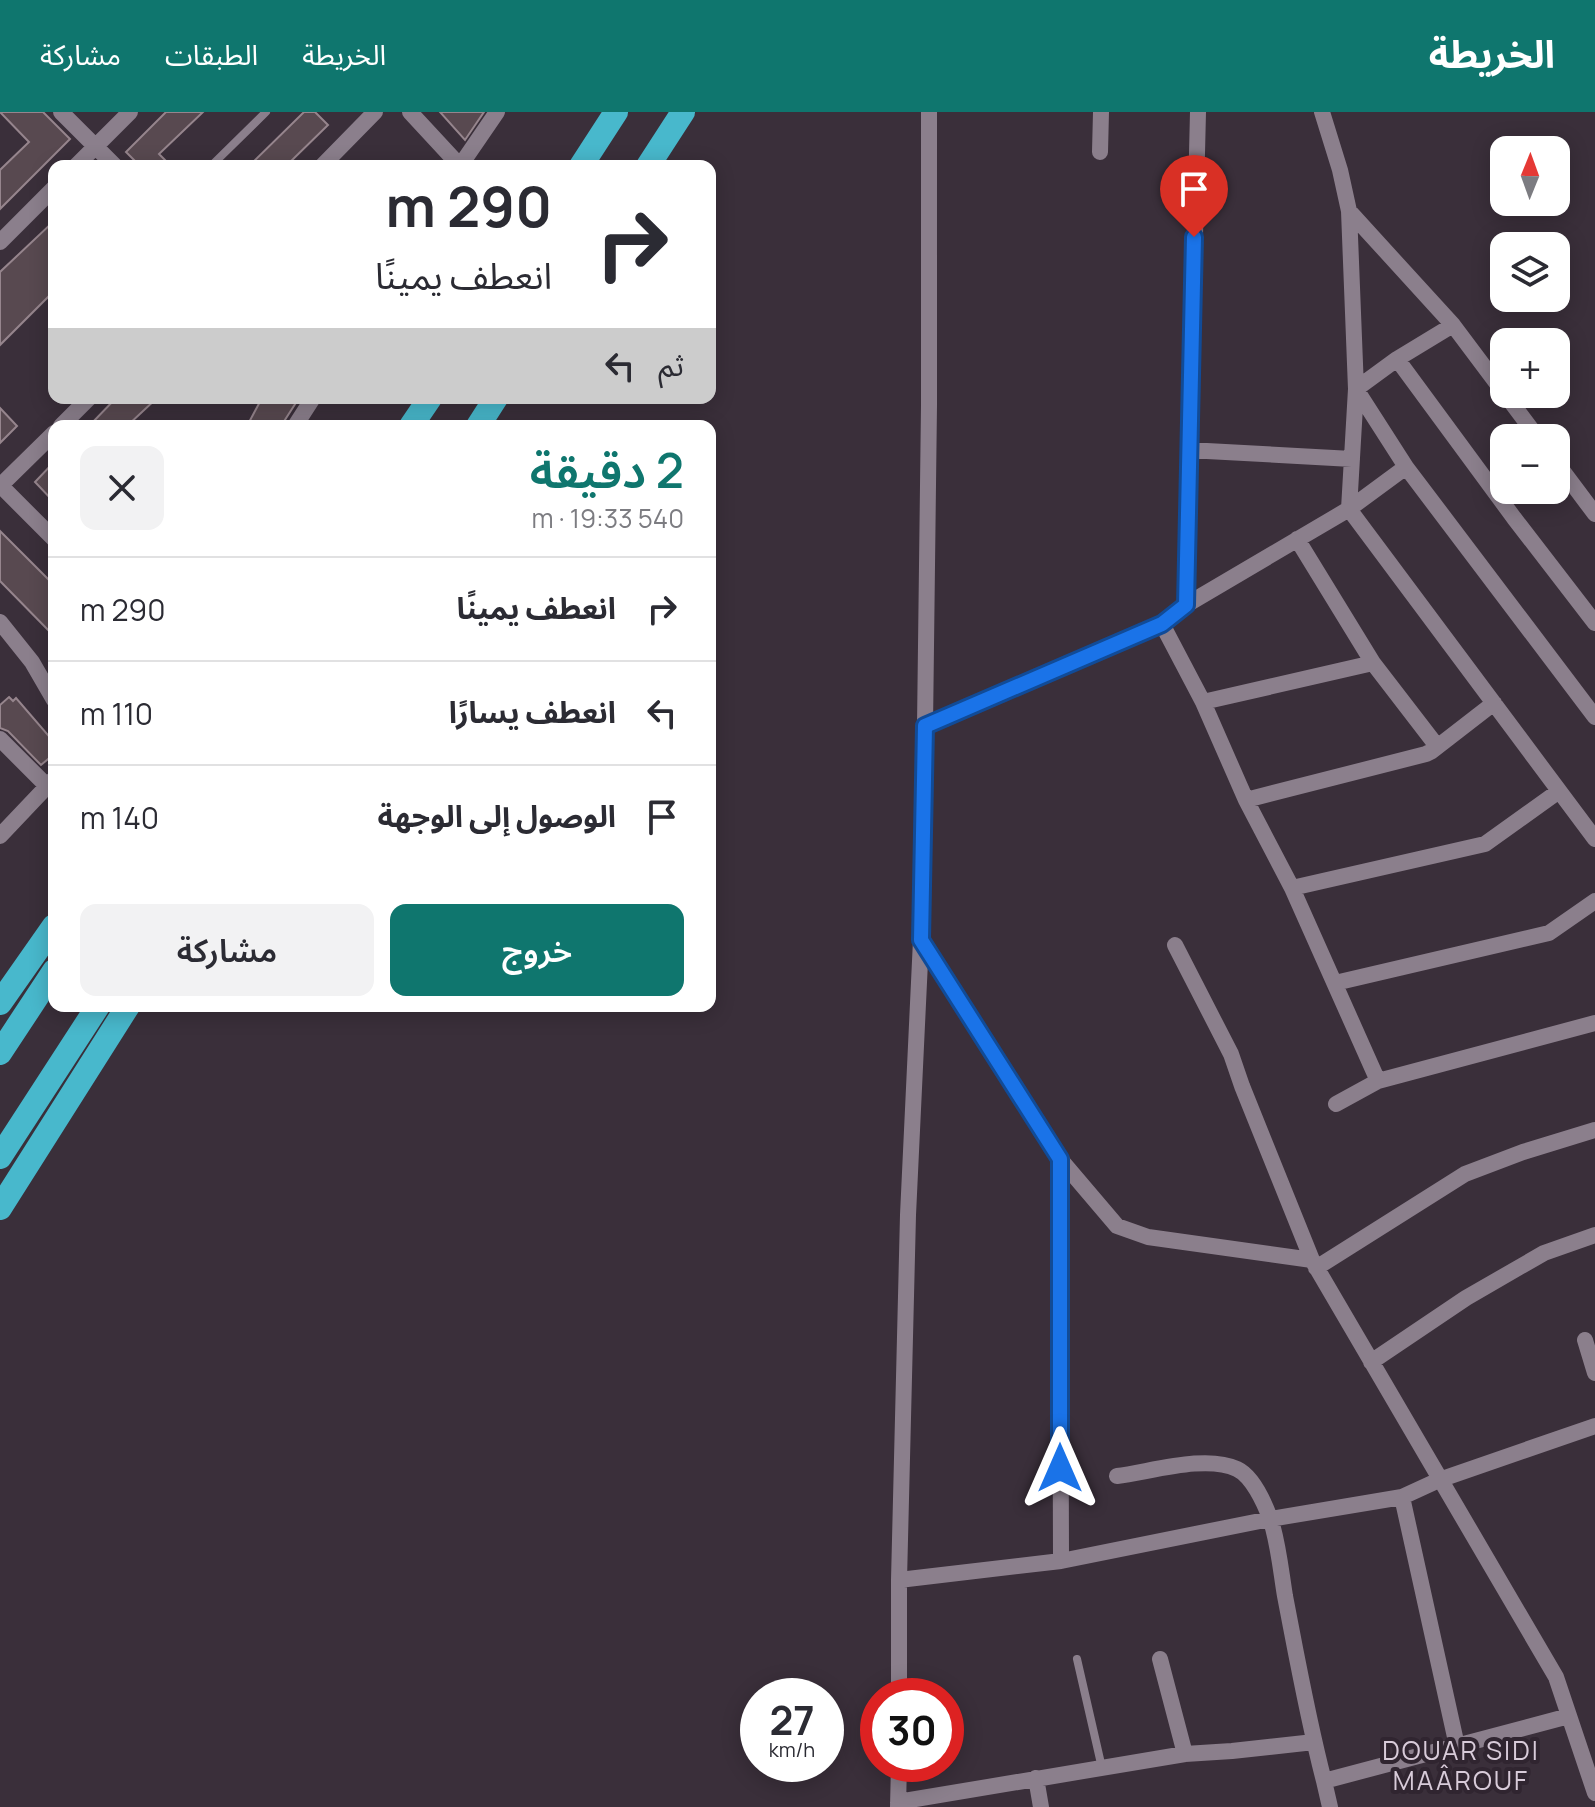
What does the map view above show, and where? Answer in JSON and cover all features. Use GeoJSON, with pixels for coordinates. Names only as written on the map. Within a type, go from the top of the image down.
{"type":"FeatureCollection","features":[{"type":"Feature","properties":{"kind":"highway"},"geometry":{"type":"LineString","coordinates":[[585,160],[616,112]]}},
{"type":"Feature","properties":{"kind":"highway"},"geometry":{"type":"LineString","coordinates":[[652,160],[683,112]]}},
{"type":"Feature","properties":{"kind":"highway"},"geometry":{"type":"LineString","coordinates":[[0,1003],[48,935]]}},
{"type":"Feature","properties":{"kind":"highway"},"geometry":{"type":"LineString","coordinates":[[0,1053],[48,980]]}},
{"type":"Feature","properties":{"kind":"highway"},"geometry":{"type":"LineString","coordinates":[[0,1157],[94,1012]]}},
{"type":"Feature","properties":{"kind":"highway"},"geometry":{"type":"LineString","coordinates":[[0,1208],[124,1012]]}},
{"type":"Feature","properties":{"kind":"street"},"geometry":{"type":"LineString","coordinates":[[61,112],[109,160]]}},
{"type":"Feature","properties":{"kind":"street"},"geometry":{"type":"LineString","coordinates":[[82,160],[130,112]]}},
{"type":"Feature","properties":{"kind":"street"},"geometry":{"type":"LineString","coordinates":[[328,160],[375,112]]}},
{"type":"Feature","properties":{"kind":"street"},"geometry":{"type":"LineString","coordinates":[[410,112],[454,160]]}},
{"type":"Feature","properties":{"kind":"street"},"geometry":{"type":"LineString","coordinates":[[464,160],[497,112]]}},
{"type":"Feature","properties":{"kind":"street"},"geometry":{"type":"LineString","coordinates":[[899,1678],[908,1215],[921,940],[929,405],[929,112]]}},
{"type":"Feature","properties":{"kind":"street"},"geometry":{"type":"LineString","coordinates":[[1100,152],[1101,112]]}},
{"type":"Feature","properties":{"kind":"street"},"geometry":{"type":"LineString","coordinates":[[1186,605],[1198,112]]}},
{"type":"Feature","properties":{"kind":"street"},"geometry":{"type":"LineString","coordinates":[[1322,112],[1349,211],[1356,389],[1349,509],[1595,839]]}},
{"type":"Feature","properties":{"kind":"street"},"geometry":{"type":"LineString","coordinates":[[0,242],[48,194]]}},
{"type":"Feature","properties":{"kind":"street"},"geometry":{"type":"LineString","coordinates":[[1349,211],[1453,325],[1490,375]]}},
{"type":"Feature","properties":{"kind":"street"},"geometry":{"type":"LineString","coordinates":[[1356,389],[1397,359],[1453,325]]}},
{"type":"Feature","properties":{"kind":"street"},"geometry":{"type":"LineString","coordinates":[[1397,359],[1595,623]]}},
{"type":"Feature","properties":{"kind":"street"},"geometry":{"type":"LineString","coordinates":[[1356,389],[1406,467],[1595,717]]}},
{"type":"Feature","properties":{"kind":"street"},"geometry":{"type":"LineString","coordinates":[[67,420],[83,404]]}},
{"type":"Feature","properties":{"kind":"street"},"geometry":{"type":"LineString","coordinates":[[1515,408],[1527,424]]}},
{"type":"Feature","properties":{"kind":"street"},"geometry":{"type":"LineString","coordinates":[[48,439],[0,486],[48,533]]}},
{"type":"Feature","properties":{"kind":"street"},"geometry":{"type":"LineString","coordinates":[[1188,450],[1352,459]]}},
{"type":"Feature","properties":{"kind":"street"},"geometry":{"type":"LineString","coordinates":[[925,726],[1162,624],[1186,605],[1349,509],[1406,467]]}},
{"type":"Feature","properties":{"kind":"street"},"geometry":{"type":"LineString","coordinates":[[1570,481],[1595,514]]}},
{"type":"Feature","properties":{"kind":"street"},"geometry":{"type":"LineString","coordinates":[[1297,539],[1373,663],[1436,747]]}},
{"type":"Feature","properties":{"kind":"street"},"geometry":{"type":"LineString","coordinates":[[0,622],[32,662],[48,690]]}},
{"type":"Feature","properties":{"kind":"street"},"geometry":{"type":"LineString","coordinates":[[1162,624],[1292,888],[1378,1081]]}},
{"type":"Feature","properties":{"kind":"street"},"geometry":{"type":"LineString","coordinates":[[1203,702],[1373,663]]}},
{"type":"Feature","properties":{"kind":"street"},"geometry":{"type":"LineString","coordinates":[[1246,800],[1426,754],[1494,703]]}},
{"type":"Feature","properties":{"kind":"street"},"geometry":{"type":"LineString","coordinates":[[2,746],[48,781]]}},
{"type":"Feature","properties":{"kind":"street"},"geometry":{"type":"LineString","coordinates":[[0,836],[48,786]]}},
{"type":"Feature","properties":{"kind":"street"},"geometry":{"type":"LineString","coordinates":[[1292,888],[1485,844],[1559,791]]}},
{"type":"Feature","properties":{"kind":"street"},"geometry":{"type":"LineString","coordinates":[[1335,983],[1549,933],[1595,901]]}},
{"type":"Feature","properties":{"kind":"street"},"geometry":{"type":"LineString","coordinates":[[921,940],[1060,1159],[1117,1226],[1148,1237],[1314,1264],[1465,1174],[1595,1130]]}},
{"type":"Feature","properties":{"kind":"street"},"geometry":{"type":"LineString","coordinates":[[1175,945],[1231,1054],[1314,1264],[1556,1677],[1595,1793]]}},
{"type":"Feature","properties":{"kind":"street"},"geometry":{"type":"LineString","coordinates":[[1336,1104],[1378,1081],[1595,1023]]}},
{"type":"Feature","properties":{"kind":"street"},"geometry":{"type":"LineString","coordinates":[[1060,1159],[1061,1561]]}},
{"type":"Feature","properties":{"kind":"street"},"geometry":{"type":"LineString","coordinates":[[1371,1362],[1466,1298],[1544,1253],[1595,1235]]}},
{"type":"Feature","properties":{"kind":"street"},"geometry":{"type":"LineString","coordinates":[[1585,1340],[1595,1373]]}},
{"type":"Feature","properties":{"kind":"street"},"geometry":{"type":"LineString","coordinates":[[899,1580],[1061,1561],[1270,1519],[1402,1497],[1439,1480],[1595,1426]]}},
{"type":"Feature","properties":{"kind":"street"},"geometry":{"type":"LineString","coordinates":[[1117,1476],[1184,1464],[1215,1464],[1236,1468],[1250,1477],[1270,1519],[1314,1742],[1330,1807]]}},
{"type":"Feature","properties":{"kind":"street"},"geometry":{"type":"LineString","coordinates":[[1402,1497],[1457,1746]]}},
{"type":"Feature","properties":{"kind":"street"},"geometry":{"type":"LineString","coordinates":[[1160,1659],[1185,1754]]}},
{"type":"Feature","properties":{"kind":"street"},"geometry":{"type":"LineString","coordinates":[[1324,1781],[1569,1716]]}},
{"type":"Feature","properties":{"kind":"street"},"geometry":{"type":"LineString","coordinates":[[899,1782],[898,1804],[1185,1754],[1314,1742]]}},
{"type":"Feature","properties":{"kind":"street"},"geometry":{"type":"LineString","coordinates":[[1036,1778],[1041,1807]]}},
{"type":"Feature","properties":{"kind":"lane"},"geometry":{"type":"LineString","coordinates":[[217,160],[266,112]]}},
{"type":"Feature","properties":{"kind":"lane"},"geometry":{"type":"LineString","coordinates":[[1077,1659],[1102,1768]]}},
{"type":"Feature","properties":{"kind":"building"},"geometry":{"type":"Polygon","coordinates":[[[0,112],[43,112],[70,139],[0,209],[0,170],[29,142],[0,112]]]}},
{"type":"Feature","properties":{"kind":"building"},"geometry":{"type":"Polygon","coordinates":[[[166,112],[203,112],[159,154],[165,160],[134,160],[126,152],[166,112]]]}},
{"type":"Feature","properties":{"kind":"building"},"geometry":{"type":"Polygon","coordinates":[[[304,112],[315,112],[328,125],[292,160],[255,160],[304,112]]]}},
{"type":"Feature","properties":{"kind":"building"},"geometry":{"type":"Polygon","coordinates":[[[440,112],[484,112],[465,140],[440,112]]]}},
{"type":"Feature","properties":{"kind":"building"},"geometry":{"type":"Polygon","coordinates":[[[48,227],[48,297],[0,345],[0,272],[48,227]]]}},
{"type":"Feature","properties":{"kind":"building"},"geometry":{"type":"Polygon","coordinates":[[[110,404],[151,404],[133,420],[95,420],[110,404]]]}},
{"type":"Feature","properties":{"kind":"building"},"geometry":{"type":"Polygon","coordinates":[[[259,404],[295,404],[285,420],[250,420],[259,404]]]}},
{"type":"Feature","properties":{"kind":"building"},"geometry":{"type":"Polygon","coordinates":[[[0,408],[17,426],[0,443],[0,408]]]}},
{"type":"Feature","properties":{"kind":"building"},"geometry":{"type":"Polygon","coordinates":[[[48,468],[48,496],[35,482],[48,468]]]}},
{"type":"Feature","properties":{"kind":"building"},"geometry":{"type":"Polygon","coordinates":[[[0,531],[48,579],[48,630],[0,581],[0,531]]]}},
{"type":"Feature","properties":{"kind":"building"},"geometry":{"type":"Polygon","coordinates":[[[9,697],[13,701],[16,698],[48,735],[48,759],[41,765],[8,731],[0,728],[0,705],[9,697]]]}},
{"type":"Feature","properties":{"kind":"district","name":"DOUAR SIDI MAÂROUF"},"geometry":{"type":"Point","coordinates":[1461,1765]}},
{"type":"Feature","properties":{"kind":"route"},"geometry":{"type":"LineString","coordinates":[[1060,1468],[1060,1159],[921,940],[925,726],[1162,624],[1186,605],[1194,237]]}}]}
